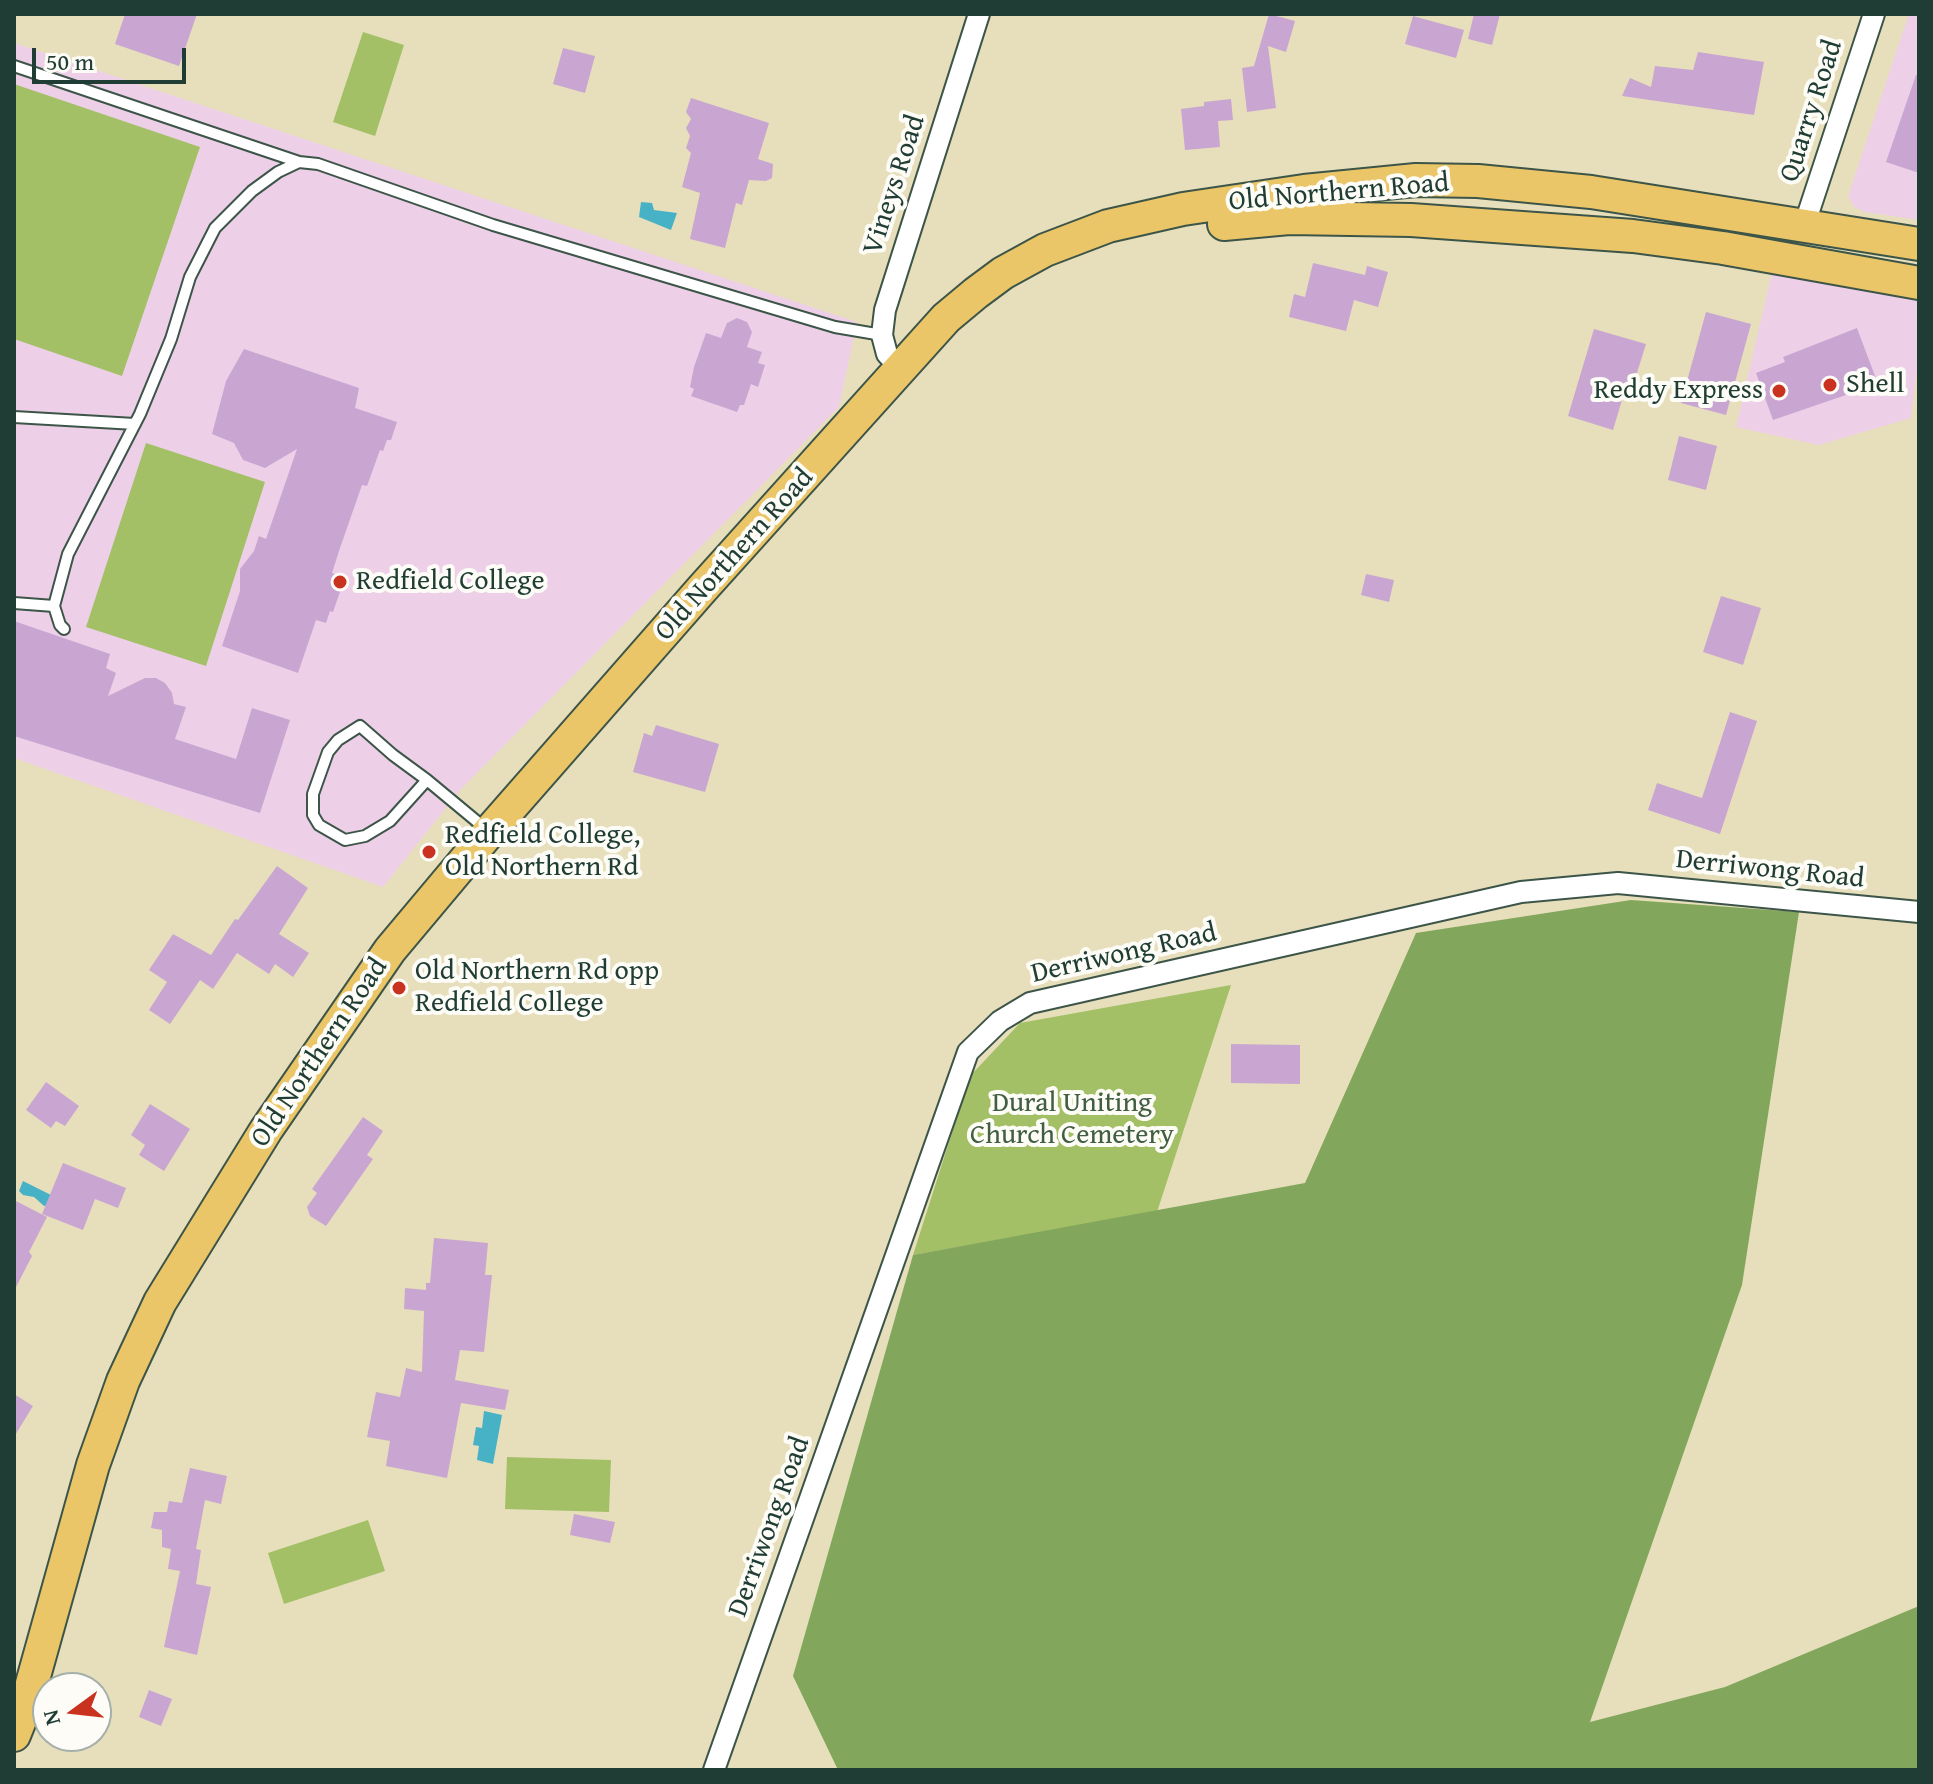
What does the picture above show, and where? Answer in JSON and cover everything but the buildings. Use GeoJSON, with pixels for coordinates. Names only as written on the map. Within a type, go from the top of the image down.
{"type":"FeatureCollection","features":[{"type":"Feature","properties":{"kind":"main road","name":"Old Northern Road"},"geometry":{"type":"LineString","coordinates":[[14,1735],[26,1705],[96,1456],[123,1381],[160,1302],[266,1130],[390,950],[489,832],[946,318],[1003,273],[1075,237],[1183,209],[1304,191],[1416,180],[1478,181],[1591,192],[1919,244]]}},
{"type":"Feature","properties":{"kind":"main road","name":"Old Northern Road"},"geometry":{"type":"LineString","coordinates":[[902,369],[1062,262],[1132,240],[1194,228],[1289,218],[1411,220],[1633,236],[1723,248],[1910,282]]}},
{"type":"Feature","properties":{"kind":"main road"},"geometry":{"type":"LineString","coordinates":[[1723,248],[1766,242],[1804,226],[1806,234],[1821,249],[1871,261],[1910,282]]}},
{"type":"Feature","properties":{"kind":"street","name":"Vineys Road"},"geometry":{"type":"LineString","coordinates":[[882,335],[885,310],[979,14]]}},
{"type":"Feature","properties":{"kind":"street","name":"Quarry Road"},"geometry":{"type":"LineString","coordinates":[[1804,226],[1874,14]]}},
{"type":"Feature","properties":{"kind":"street"},"geometry":{"type":"LineString","coordinates":[[882,335],[887,354],[902,369]]}},
{"type":"Feature","properties":{"kind":"street","name":"Derriwong Road"},"geometry":{"type":"LineString","coordinates":[[714,1770],[968,1052],[1000,1021],[1030,1003],[1521,892],[1618,883],[1919,912]]}},
{"type":"Feature","properties":{"kind":"lane"},"geometry":{"type":"LineString","coordinates":[[14,66],[299,162],[318,164],[493,225],[821,323],[882,335]]}},
{"type":"Feature","properties":{"kind":"lane"},"geometry":{"type":"LineString","coordinates":[[64,629],[54,606],[68,554],[135,424],[171,339],[190,277],[215,228],[252,191],[278,172],[299,162]]}},
{"type":"Feature","properties":{"kind":"lane"},"geometry":{"type":"LineString","coordinates":[[14,417],[135,424]]}},
{"type":"Feature","properties":{"kind":"lane"},"geometry":{"type":"LineString","coordinates":[[14,603],[54,606]]}},
{"type":"Feature","properties":{"kind":"lane"},"geometry":{"type":"LineString","coordinates":[[427,780],[390,821],[365,836],[345,840],[319,825],[313,815],[313,794],[328,752],[338,740],[360,726],[427,780],[489,832]]}},
{"type":"Feature","properties":{"kind":"shaded area"},"geometry":{"type":"Polygon","coordinates":[[[1909,14],[1919,14],[1919,220],[1865,212],[1854,207],[1848,196],[1909,14]]]}},
{"type":"Feature","properties":{"kind":"shaded area","name":"Redfield College"},"geometry":{"type":"Polygon","coordinates":[[[14,43],[857,322],[839,407],[461,789],[383,887],[14,758],[14,43]]]}},
{"type":"Feature","properties":{"kind":"shaded area","name":"Shell"},"geometry":{"type":"Polygon","coordinates":[[[1772,273],[1919,297],[1919,353],[1911,418],[1819,445],[1736,427],[1772,273]]]}},
{"type":"Feature","properties":{"kind":"green space"},"geometry":{"type":"Polygon","coordinates":[[[363,32],[404,45],[375,136],[333,122],[363,32]]]}},
{"type":"Feature","properties":{"kind":"green space"},"geometry":{"type":"Polygon","coordinates":[[[14,84],[200,147],[122,376],[14,339],[14,84]]]}},
{"type":"Feature","properties":{"kind":"green space"},"geometry":{"type":"Polygon","coordinates":[[[146,443],[265,482],[206,666],[86,627],[146,443]]]}},
{"type":"Feature","properties":{"kind":"green space"},"geometry":{"type":"Polygon","coordinates":[[[1631,900],[1799,912],[1742,1285],[1590,1722],[1725,1687],[1919,1606],[1919,1770],[838,1770],[793,1676],[913,1255],[1305,1183],[1416,933],[1631,900]]]}},
{"type":"Feature","properties":{"kind":"green space","name":"Dural Uniting Church Cemetery"},"geometry":{"type":"Polygon","coordinates":[[[1231,985],[1157,1212],[913,1255],[970,1076],[1020,1023],[1231,985]]]}},
{"type":"Feature","properties":{"kind":"green space"},"geometry":{"type":"Polygon","coordinates":[[[507,1457],[611,1460],[609,1512],[505,1509],[507,1457]]]}},
{"type":"Feature","properties":{"kind":"green space"},"geometry":{"type":"Polygon","coordinates":[[[368,1520],[385,1571],[284,1604],[268,1553],[368,1520]]]}},
{"type":"Feature","properties":{"kind":"water"},"geometry":{"type":"Polygon","coordinates":[[[641,202],[652,203],[654,210],[677,213],[671,230],[639,217],[641,202]]]}},
{"type":"Feature","properties":{"kind":"water"},"geometry":{"type":"Polygon","coordinates":[[[23,1181],[53,1196],[50,1205],[44,1206],[34,1197],[23,1195],[19,1191],[23,1181]]]}},
{"type":"Feature","properties":{"kind":"water"},"geometry":{"type":"Polygon","coordinates":[[[484,1411],[502,1415],[493,1464],[477,1460],[479,1446],[473,1445],[476,1427],[482,1428],[484,1411]]]}},
{"type":"Feature","properties":{"kind":"place","name":"Shell"},"geometry":{"type":"Point","coordinates":[1830,385]}},
{"type":"Feature","properties":{"kind":"place","name":"Reddy Express"},"geometry":{"type":"Point","coordinates":[1779,391]}},
{"type":"Feature","properties":{"kind":"place","name":"Redfield College"},"geometry":{"type":"Point","coordinates":[340,582]}},
{"type":"Feature","properties":{"kind":"place","name":"Redfield College, Old Northern Rd"},"geometry":{"type":"Point","coordinates":[429,852]}},
{"type":"Feature","properties":{"kind":"place","name":"Old Northern Rd opp Redfield College"},"geometry":{"type":"Point","coordinates":[399,988]}}]}
